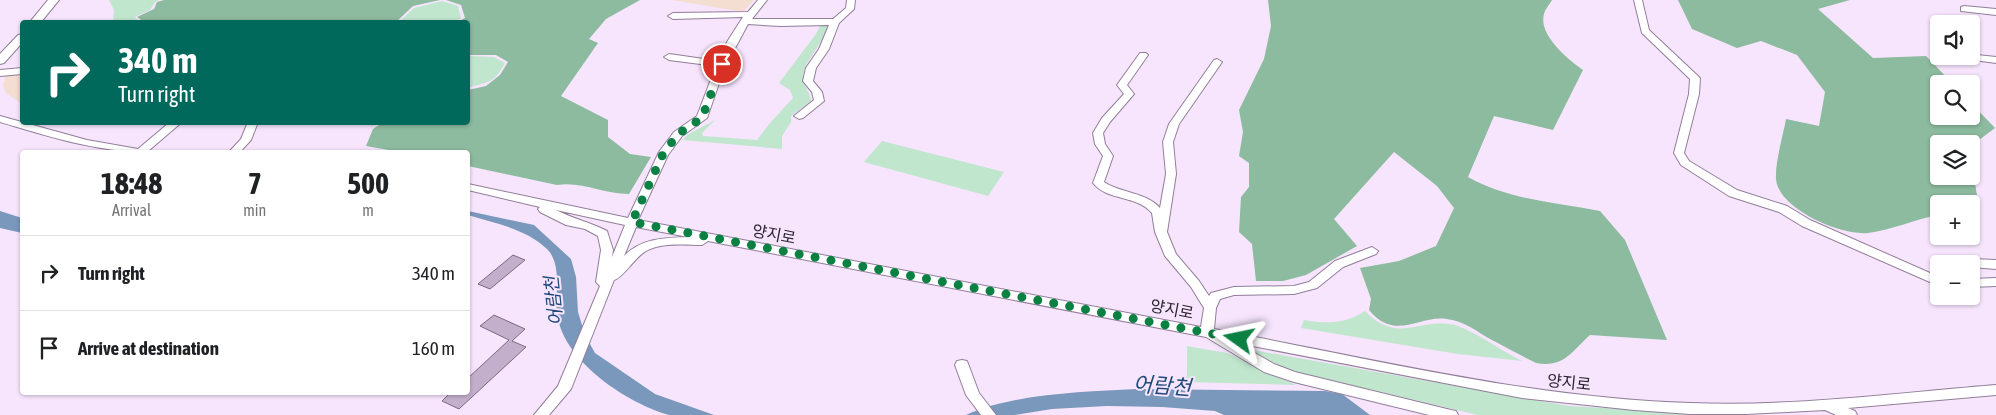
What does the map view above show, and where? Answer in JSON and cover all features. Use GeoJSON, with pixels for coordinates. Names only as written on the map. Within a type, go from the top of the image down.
{"type":"FeatureCollection","features":[{"type":"Feature","properties":{"kind":"main road"},"geometry":{"type":"LineString","coordinates":[[37,20],[54,0]]}},
{"type":"Feature","properties":{"kind":"main road"},"geometry":{"type":"LineString","coordinates":[[0,62],[20,39]]}},
{"type":"Feature","properties":{"kind":"street"},"geometry":{"type":"LineString","coordinates":[[541,415],[564,388],[632,222],[663,154],[678,134],[702,118],[722,64],[747,18],[763,0]]}},
{"type":"Feature","properties":{"kind":"street"},"geometry":{"type":"LineString","coordinates":[[799,116],[819,101],[817,92],[808,81],[808,75],[814,61],[824,49],[835,22],[850,9],[851,0]]}},
{"type":"Feature","properties":{"kind":"street"},"geometry":{"type":"LineString","coordinates":[[1638,0],[1645,31],[1695,78],[1696,88],[1679,153],[1685,163],[1733,193],[1783,209],[1806,223],[1930,278]]}},
{"type":"Feature","properties":{"kind":"street"},"geometry":{"type":"LineString","coordinates":[[1964,8],[1996,12]]}},
{"type":"Feature","properties":{"kind":"street"},"geometry":{"type":"LineString","coordinates":[[673,16],[707,16],[717,13],[780,23],[835,22]]}},
{"type":"Feature","properties":{"kind":"street"},"geometry":{"type":"LineString","coordinates":[[1143,55],[1122,85],[1129,94],[1106,120],[1098,133],[1100,144],[1108,156],[1098,183],[1106,190],[1148,204],[1157,212],[1161,232],[1171,256],[1195,284],[1210,308]]}},
{"type":"Feature","properties":{"kind":"street"},"geometry":{"type":"LineString","coordinates":[[669,57],[722,64]]}},
{"type":"Feature","properties":{"kind":"street"},"geometry":{"type":"LineString","coordinates":[[1980,58],[1996,60]]}},
{"type":"Feature","properties":{"kind":"street"},"geometry":{"type":"LineString","coordinates":[[1161,232],[1171,174],[1168,142],[1174,124],[1217,62]]}},
{"type":"Feature","properties":{"kind":"street"},"geometry":{"type":"LineString","coordinates":[[0,73],[20,71]]}},
{"type":"Feature","properties":{"kind":"street"},"geometry":{"type":"LineString","coordinates":[[0,119],[20,125]]}},
{"type":"Feature","properties":{"kind":"street"},"geometry":{"type":"LineString","coordinates":[[22,125],[86,143],[128,150]]}},
{"type":"Feature","properties":{"kind":"street"},"geometry":{"type":"LineString","coordinates":[[143,150],[174,125]]}},
{"type":"Feature","properties":{"kind":"street"},"geometry":{"type":"LineString","coordinates":[[236,150],[246,140],[252,125]]}},
{"type":"Feature","properties":{"kind":"street","name":"양지로"},"geometry":{"type":"LineString","coordinates":[[470,187],[722,240],[1522,393],[1620,404],[1745,409],[1828,405],[1996,390]]}},
{"type":"Feature","properties":{"kind":"street"},"geometry":{"type":"LineString","coordinates":[[529,201],[570,222],[588,226],[603,234],[607,250],[599,301]]}},
{"type":"Feature","properties":{"kind":"street"},"geometry":{"type":"LineString","coordinates":[[599,301],[625,260],[640,247],[652,243],[722,240]]}},
{"type":"Feature","properties":{"kind":"street"},"geometry":{"type":"LineString","coordinates":[[1372,251],[1339,264],[1313,285],[1294,290],[1234,291],[1215,296],[1210,308],[1207,332],[1270,368],[1294,377],[1451,415]]}},
{"type":"Feature","properties":{"kind":"street"},"geometry":{"type":"LineString","coordinates":[[1980,263],[1996,265]]}},
{"type":"Feature","properties":{"kind":"street"},"geometry":{"type":"LineString","coordinates":[[1980,283],[1996,282]]}},
{"type":"Feature","properties":{"kind":"street"},"geometry":{"type":"LineString","coordinates":[[962,365],[973,394],[988,415]]}},
{"type":"Feature","properties":{"kind":"street"},"geometry":{"type":"LineString","coordinates":[[1828,405],[1850,415]]}},
{"type":"Feature","properties":{"kind":"shaded area"},"geometry":{"type":"Polygon","coordinates":[[[672,0],[754,0],[743,12],[672,0]]]}},
{"type":"Feature","properties":{"kind":"shaded area"},"geometry":{"type":"Polygon","coordinates":[[[20,74],[20,103],[6,93],[3,85],[6,75],[20,74]]]}},
{"type":"Feature","properties":{"kind":"green space"},"geometry":{"type":"Polygon","coordinates":[[[109,0],[159,0],[155,2],[150,10],[135,17],[138,20],[113,20],[114,10],[109,0]]]}},
{"type":"Feature","properties":{"kind":"green space"},"geometry":{"type":"Polygon","coordinates":[[[164,0],[440,0],[413,6],[398,20],[141,20],[137,17],[154,9],[157,2],[164,0]]]}},
{"type":"Feature","properties":{"kind":"green space"},"geometry":{"type":"Polygon","coordinates":[[[446,0],[640,0],[606,19],[589,39],[598,43],[561,96],[608,120],[608,137],[630,154],[651,157],[629,194],[584,186],[557,185],[470,166],[470,150],[389,150],[366,146],[373,129],[379,125],[470,125],[470,90],[486,86],[500,75],[508,62],[496,55],[470,55],[470,20],[462,20],[465,18],[461,5],[446,0]]]}},
{"type":"Feature","properties":{"kind":"green space"},"geometry":{"type":"Polygon","coordinates":[[[1268,0],[1552,0],[1544,14],[1545,30],[1556,46],[1583,70],[1553,130],[1494,116],[1468,177],[1500,191],[1600,211],[1625,240],[1667,340],[1590,335],[1572,353],[1560,361],[1546,364],[1536,363],[1465,324],[1453,320],[1426,320],[1398,326],[1379,319],[1369,310],[1371,299],[1360,268],[1399,261],[1436,246],[1454,208],[1437,186],[1394,152],[1334,219],[1357,246],[1306,275],[1283,281],[1256,281],[1252,244],[1239,232],[1241,197],[1249,187],[1249,163],[1239,156],[1243,132],[1239,110],[1264,59],[1271,26],[1268,0]]]}},
{"type":"Feature","properties":{"kind":"green space"},"geometry":{"type":"Polygon","coordinates":[[[1678,0],[1850,0],[1818,9],[1873,58],[1926,56],[1930,60],[1930,65],[1935,65],[1944,75],[1930,75],[1930,125],[1980,125],[1980,112],[1995,128],[1980,139],[1980,135],[1930,135],[1930,185],[1975,185],[1977,195],[1930,195],[1930,217],[1868,233],[1856,233],[1828,225],[1799,210],[1787,201],[1779,190],[1776,179],[1778,157],[1786,119],[1819,126],[1825,92],[1797,55],[1761,41],[1737,48],[1692,29],[1678,0]]]}},
{"type":"Feature","properties":{"kind":"green space"},"geometry":{"type":"Polygon","coordinates":[[[442,1],[458,6],[461,18],[458,20],[401,20],[414,8],[442,1]]]}},
{"type":"Feature","properties":{"kind":"green space"},"geometry":{"type":"Polygon","coordinates":[[[821,24],[828,27],[803,75],[811,101],[791,116],[791,122],[782,136],[782,149],[683,140],[687,135],[715,120],[702,133],[703,136],[757,140],[793,98],[790,90],[779,83],[816,34],[821,24]]]}},
{"type":"Feature","properties":{"kind":"green space"},"geometry":{"type":"Polygon","coordinates":[[[470,56],[494,57],[505,63],[493,79],[470,87],[470,56]]]}},
{"type":"Feature","properties":{"kind":"green space"},"geometry":{"type":"Polygon","coordinates":[[[882,141],[1004,172],[988,196],[864,162],[882,141]]]}},
{"type":"Feature","properties":{"kind":"green space"},"geometry":{"type":"Polygon","coordinates":[[[1365,311],[1377,321],[1389,327],[1412,328],[1446,323],[1458,326],[1474,333],[1522,361],[1458,354],[1301,328],[1304,320],[1320,322],[1343,321],[1365,311]]]}},
{"type":"Feature","properties":{"kind":"green space"},"geometry":{"type":"Polygon","coordinates":[[[1187,346],[1227,353],[1296,385],[1187,382],[1187,346]]]}},
{"type":"Feature","properties":{"kind":"green space"},"geometry":{"type":"Polygon","coordinates":[[[1247,349],[1569,406],[1733,415],[1478,415],[1288,370],[1247,349]]]}},
{"type":"Feature","properties":{"kind":"water"},"geometry":{"type":"Polygon","coordinates":[[[0,211],[20,217],[20,233],[0,228],[0,211]]]}},
{"type":"Feature","properties":{"kind":"water"},"geometry":{"type":"Polygon","coordinates":[[[470,211],[534,225],[571,259],[576,277],[578,312],[585,335],[595,353],[655,394],[714,415],[669,415],[653,409],[618,391],[586,366],[573,351],[558,319],[557,274],[552,256],[547,249],[530,236],[470,216],[470,211]]]}},
{"type":"Feature","properties":{"kind":"water"},"geometry":{"type":"Polygon","coordinates":[[[1136,389],[1325,391],[1342,394],[1370,415],[1224,415],[1215,411],[1162,407],[1107,406],[1052,409],[1015,415],[966,415],[1006,402],[1028,398],[1136,389]]]}},
{"type":"Feature","properties":{"kind":"building"},"geometry":{"type":"Polygon","coordinates":[[[513,255],[525,260],[490,289],[478,284],[513,255]]]}},
{"type":"Feature","properties":{"kind":"building"},"geometry":{"type":"Polygon","coordinates":[[[494,315],[525,329],[512,341],[526,347],[459,409],[442,401],[448,395],[470,395],[470,376],[509,340],[480,326],[494,315]]]}},
{"type":"Feature","properties":{"kind":"route"},"geometry":{"type":"LineString","coordinates":[[722,64],[702,118],[678,134],[663,154],[632,222],[1239,339]]}},
{"type":"Feature","properties":{"kind":"water label","name":"어람천"},"geometry":{"type":"Point","coordinates":[554,301]}},
{"type":"Feature","properties":{"kind":"water label","name":"어람천"},"geometry":{"type":"Point","coordinates":[1162,386]}}]}
